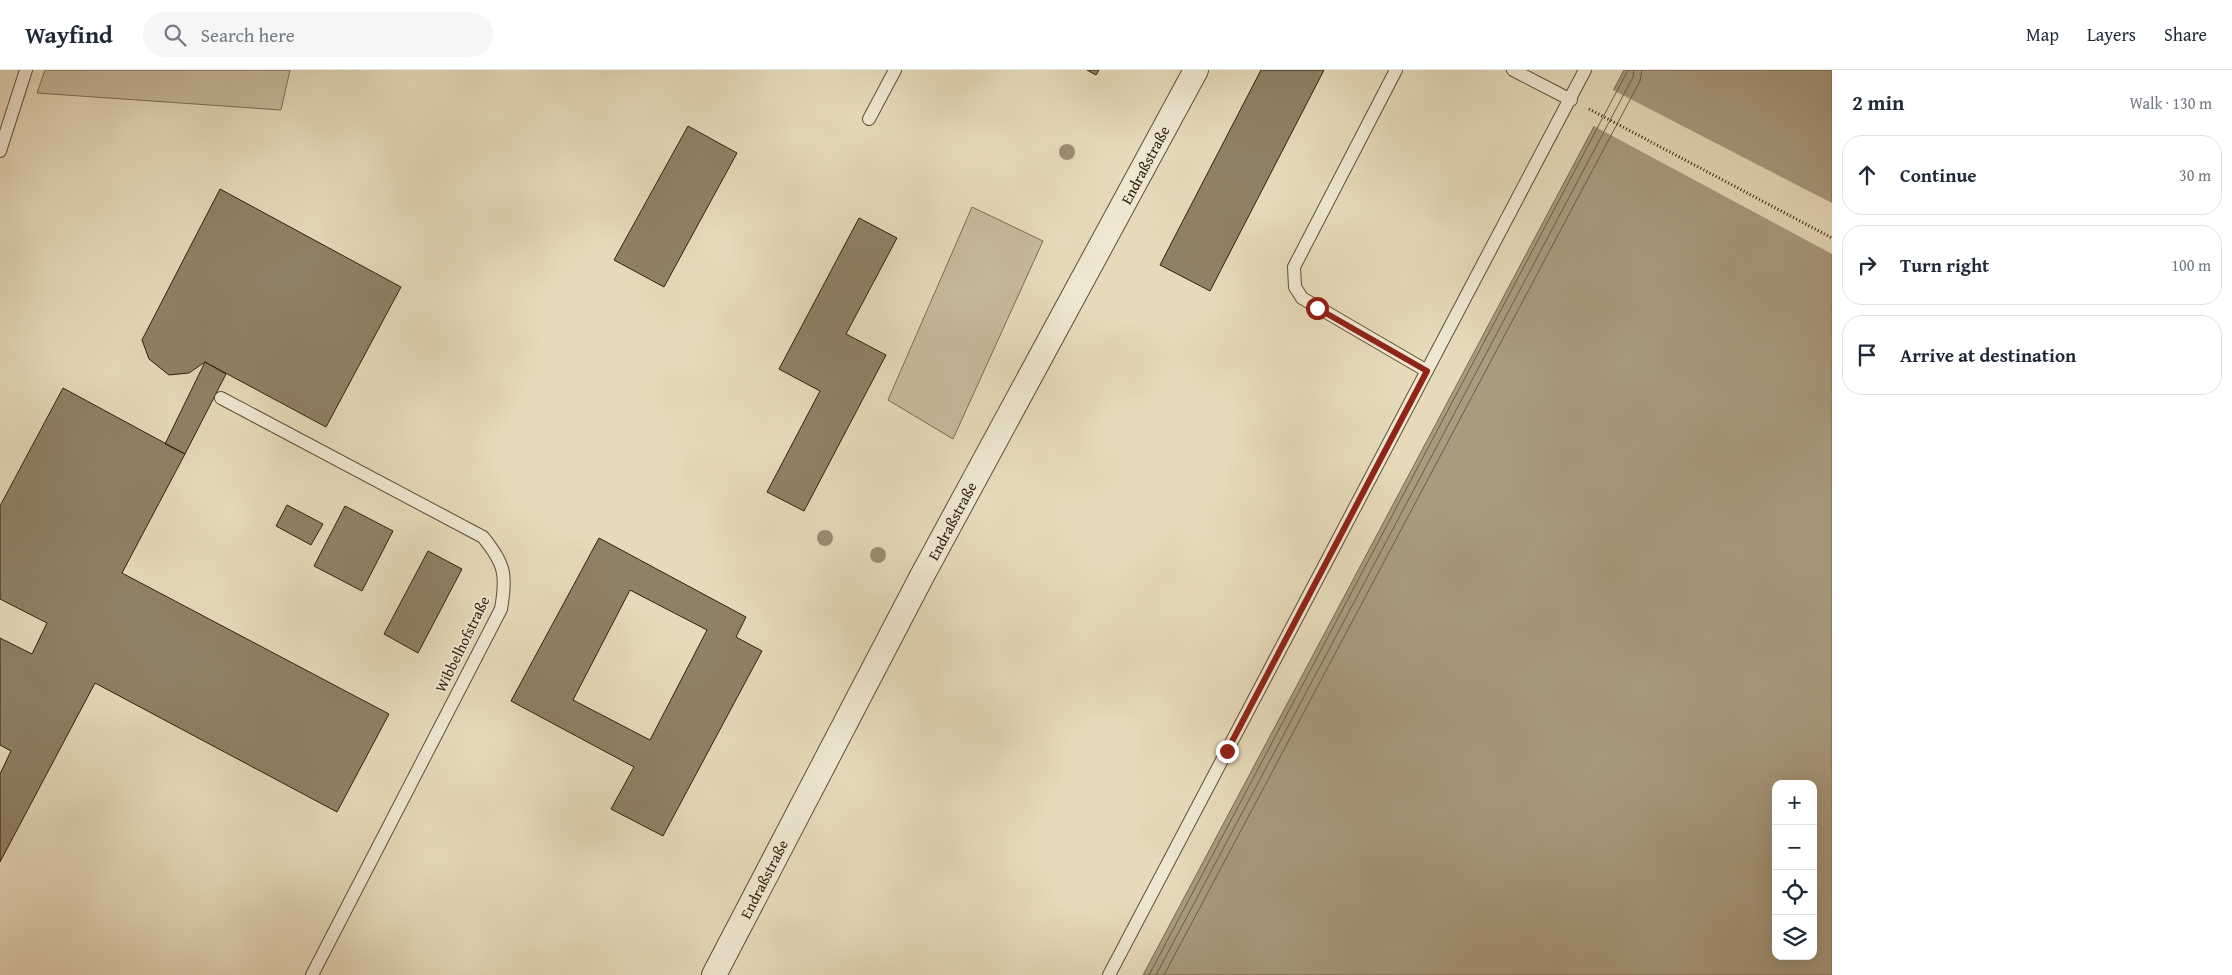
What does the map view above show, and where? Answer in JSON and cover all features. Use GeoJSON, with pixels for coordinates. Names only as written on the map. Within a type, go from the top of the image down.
{"type":"FeatureCollection","features":[{"type":"Feature","properties":{"kind":"street","name":"Endraßstraße"},"geometry":{"type":"LineString","coordinates":[[714,975],[922,576],[1196,70]]}},
{"type":"Feature","properties":{"kind":"lane"},"geometry":{"type":"LineString","coordinates":[[0,151],[26,70]]}},
{"type":"Feature","properties":{"kind":"lane"},"geometry":{"type":"LineString","coordinates":[[869,119],[895,70]]}},
{"type":"Feature","properties":{"kind":"lane"},"geometry":{"type":"LineString","coordinates":[[1396,70],[1294,267],[1296,287],[1302,298],[1427,371]]}},
{"type":"Feature","properties":{"kind":"lane"},"geometry":{"type":"LineString","coordinates":[[1513,70],[1571,100]]}},
{"type":"Feature","properties":{"kind":"lane"},"geometry":{"type":"LineString","coordinates":[[1109,975],[1571,100],[1585,70]]}},
{"type":"Feature","properties":{"kind":"lane","name":"Wibbelhofstraße"},"geometry":{"type":"LineString","coordinates":[[221,398],[483,536],[499,556],[505,584],[501,609],[312,975]]}},
{"type":"Feature","properties":{"kind":"path"},"geometry":{"type":"LineString","coordinates":[[1571,100],[1832,238]]}},
{"type":"Feature","properties":{"kind":"shaded area"},"geometry":{"type":"Polygon","coordinates":[[[45,70],[290,70],[281,110],[37,93],[45,70]]]}},
{"type":"Feature","properties":{"kind":"shaded area"},"geometry":{"type":"Polygon","coordinates":[[[972,207],[1043,241],[953,439],[888,400],[972,207]]]}},
{"type":"Feature","properties":{"kind":"water"},"geometry":{"type":"Polygon","coordinates":[[[1624,70],[1832,70],[1832,975],[1143,975],[1624,70]]]}},
{"type":"Feature","properties":{"kind":"pier"},"geometry":{"type":"Polygon","coordinates":[[[1611,89],[1832,203],[1832,254],[1592,125],[1611,89]]]}},
{"type":"Feature","properties":{"kind":"building"},"geometry":{"type":"Polygon","coordinates":[[[1087,70],[1099,70],[1096,75],[1087,70]]]}},
{"type":"Feature","properties":{"kind":"building"},"geometry":{"type":"Polygon","coordinates":[[[1261,70],[1324,70],[1210,291],[1160,265],[1261,70]]]}},
{"type":"Feature","properties":{"kind":"building"},"geometry":{"type":"Polygon","coordinates":[[[688,126],[737,153],[664,287],[614,260],[688,126]]]}},
{"type":"Feature","properties":{"kind":"building"},"geometry":{"type":"Polygon","coordinates":[[[220,189],[401,287],[326,427],[205,362],[189,373],[169,375],[149,359],[142,340],[220,189]]]}},
{"type":"Feature","properties":{"kind":"building"},"geometry":{"type":"Polygon","coordinates":[[[859,218],[897,238],[846,334],[886,355],[804,511],[767,492],[820,391],[779,369],[859,218]]]}},
{"type":"Feature","properties":{"kind":"building"},"geometry":{"type":"Polygon","coordinates":[[[205,362],[226,374],[185,454],[165,444],[205,362]]]}},
{"type":"Feature","properties":{"kind":"building"},"geometry":{"type":"Polygon","coordinates":[[[63,388],[185,454],[122,573],[389,714],[337,812],[95,683],[0,862],[0,774],[11,751],[0,745],[0,638],[32,654],[47,623],[0,599],[0,506],[63,388]]]}},
{"type":"Feature","properties":{"kind":"building"},"geometry":{"type":"Polygon","coordinates":[[[287,505],[323,524],[311,545],[276,526],[287,505]]]}},
{"type":"Feature","properties":{"kind":"building"},"geometry":{"type":"Polygon","coordinates":[[[345,506],[393,531],[362,591],[314,566],[345,506]]]}},
{"type":"Feature","properties":{"kind":"building"},"geometry":{"type":"Polygon","coordinates":[[[599,538],[746,617],[736,637],[762,651],[663,836],[611,809],[634,767],[511,701],[599,538]],[[630,590],[573,700],[650,740],[707,630],[630,590]]]}},
{"type":"Feature","properties":{"kind":"building"},"geometry":{"type":"Polygon","coordinates":[[[428,551],[462,569],[418,653],[384,634],[428,551]]]}},
{"type":"Feature","properties":{"kind":"route"},"geometry":{"type":"LineString","coordinates":[[1227,751],[1427,371],[1317,308]]}}]}
